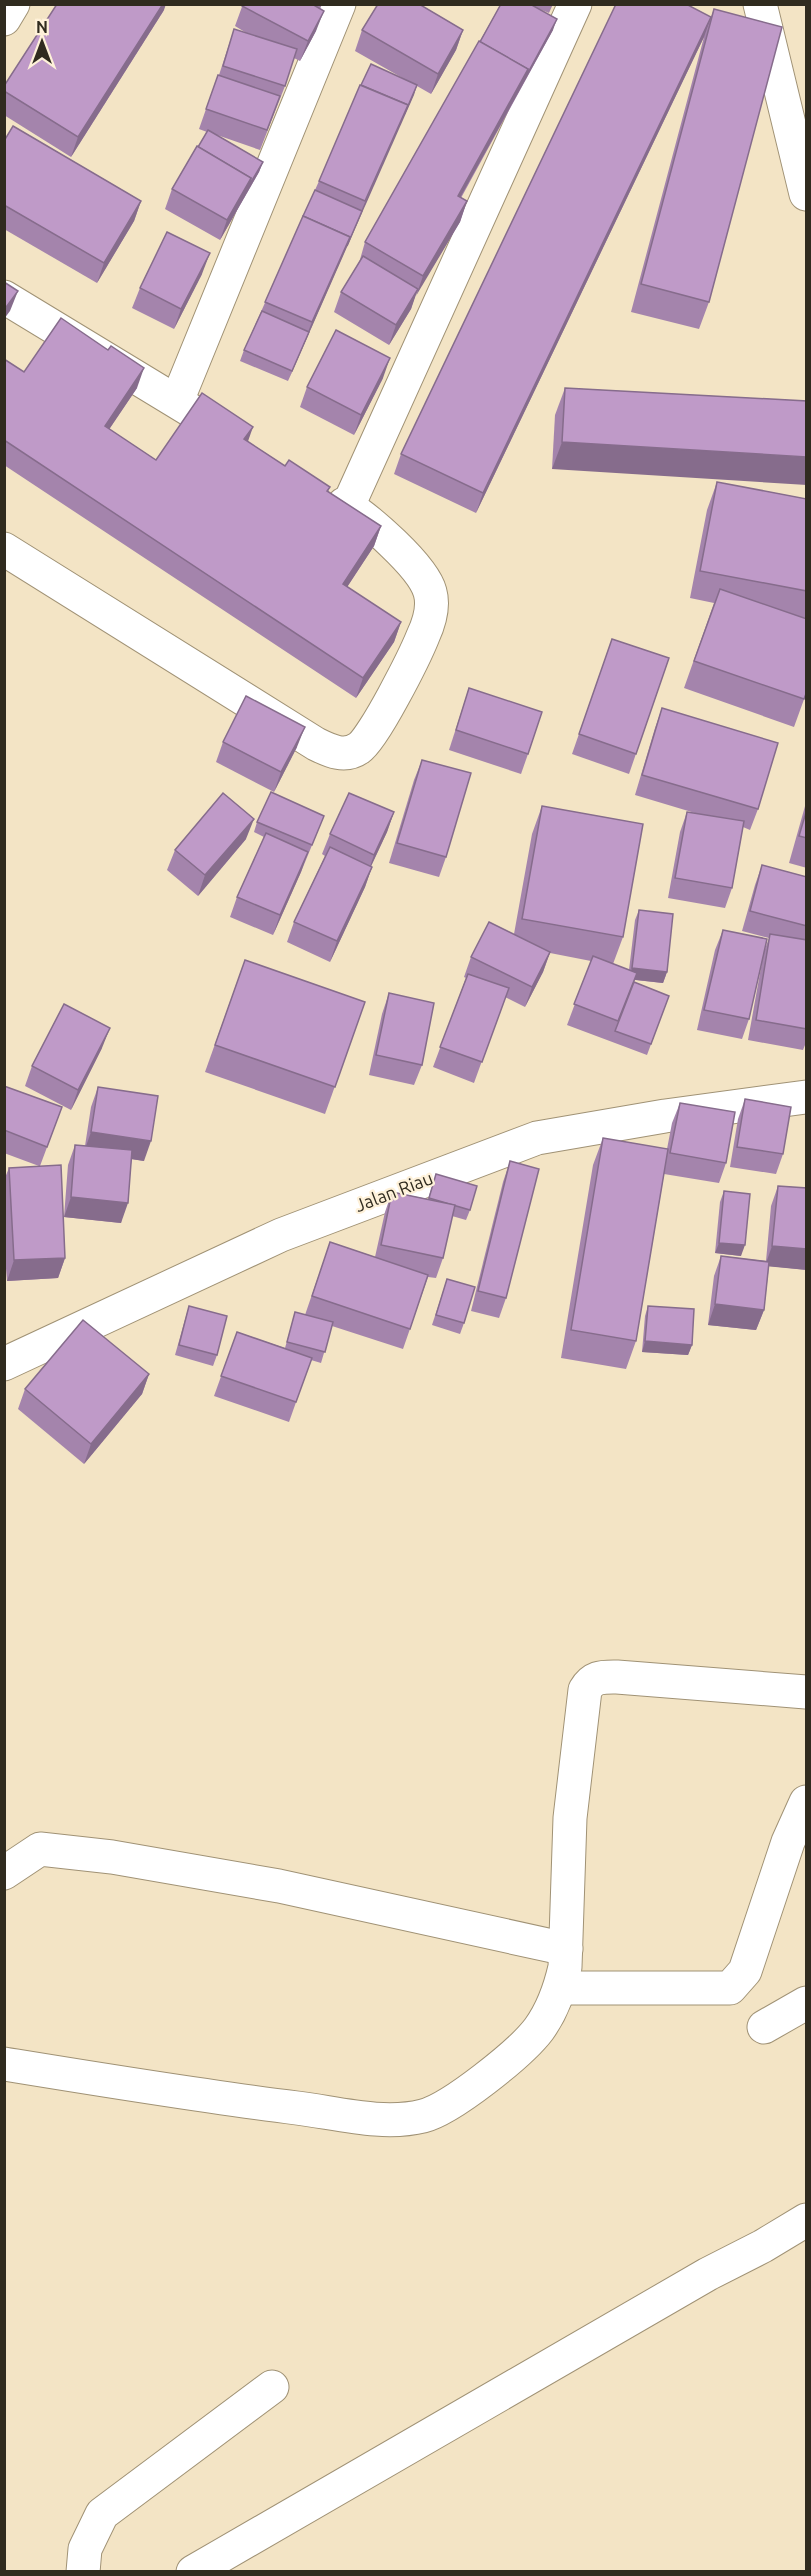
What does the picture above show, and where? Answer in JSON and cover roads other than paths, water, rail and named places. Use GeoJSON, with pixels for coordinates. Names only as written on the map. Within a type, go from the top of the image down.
{"type":"FeatureCollection","features":[{"type":"Feature","properties":{"kind":"street"},"geometry":{"type":"LineString","coordinates":[[4,19],[13,4]]}},
{"type":"Feature","properties":{"kind":"street"},"geometry":{"type":"LineString","coordinates":[[177,401],[339,4]]}},
{"type":"Feature","properties":{"kind":"street"},"geometry":{"type":"LineString","coordinates":[[348,506],[575,4]]}},
{"type":"Feature","properties":{"kind":"street"},"geometry":{"type":"LineString","coordinates":[[760,4],[797,108],[807,194]]}},
{"type":"Feature","properties":{"kind":"street"},"geometry":{"type":"LineString","coordinates":[[4,297],[257,451]]}},
{"type":"Feature","properties":{"kind":"street"},"geometry":{"type":"LineString","coordinates":[[4,549],[316,744],[343,753],[362,746],[377,724],[423,637],[431,607],[430,593],[417,568],[348,506],[318,488]]}},
{"type":"Feature","properties":{"kind":"street","name":"Jalan Riau"},"geometry":{"type":"LineString","coordinates":[[4,1364],[281,1235],[537,1138],[665,1116],[807,1097]]}},
{"type":"Feature","properties":{"kind":"street"},"geometry":{"type":"LineString","coordinates":[[4,2064],[162,2091],[379,2119],[404,2119],[443,2109],[528,2042],[547,2015],[560,1988],[566,1949],[570,1818],[585,1690],[588,1684],[598,1677],[617,1677],[807,1692]]}},
{"type":"Feature","properties":{"kind":"street"},"geometry":{"type":"LineString","coordinates":[[560,1988],[730,1988],[745,1971],[788,1842],[807,1802]]}},
{"type":"Feature","properties":{"kind":"street"},"geometry":{"type":"LineString","coordinates":[[4,1873],[40,1849],[112,1857],[279,1886],[566,1949]]}},
{"type":"Feature","properties":{"kind":"street"},"geometry":{"type":"LineString","coordinates":[[764,2027],[807,2003]]}},
{"type":"Feature","properties":{"kind":"street"},"geometry":{"type":"LineString","coordinates":[[193,2571],[708,2274],[807,2220]]}},
{"type":"Feature","properties":{"kind":"street"},"geometry":{"type":"LineString","coordinates":[[83,2571],[85,2549],[102,2514],[272,2386]]}}]}
